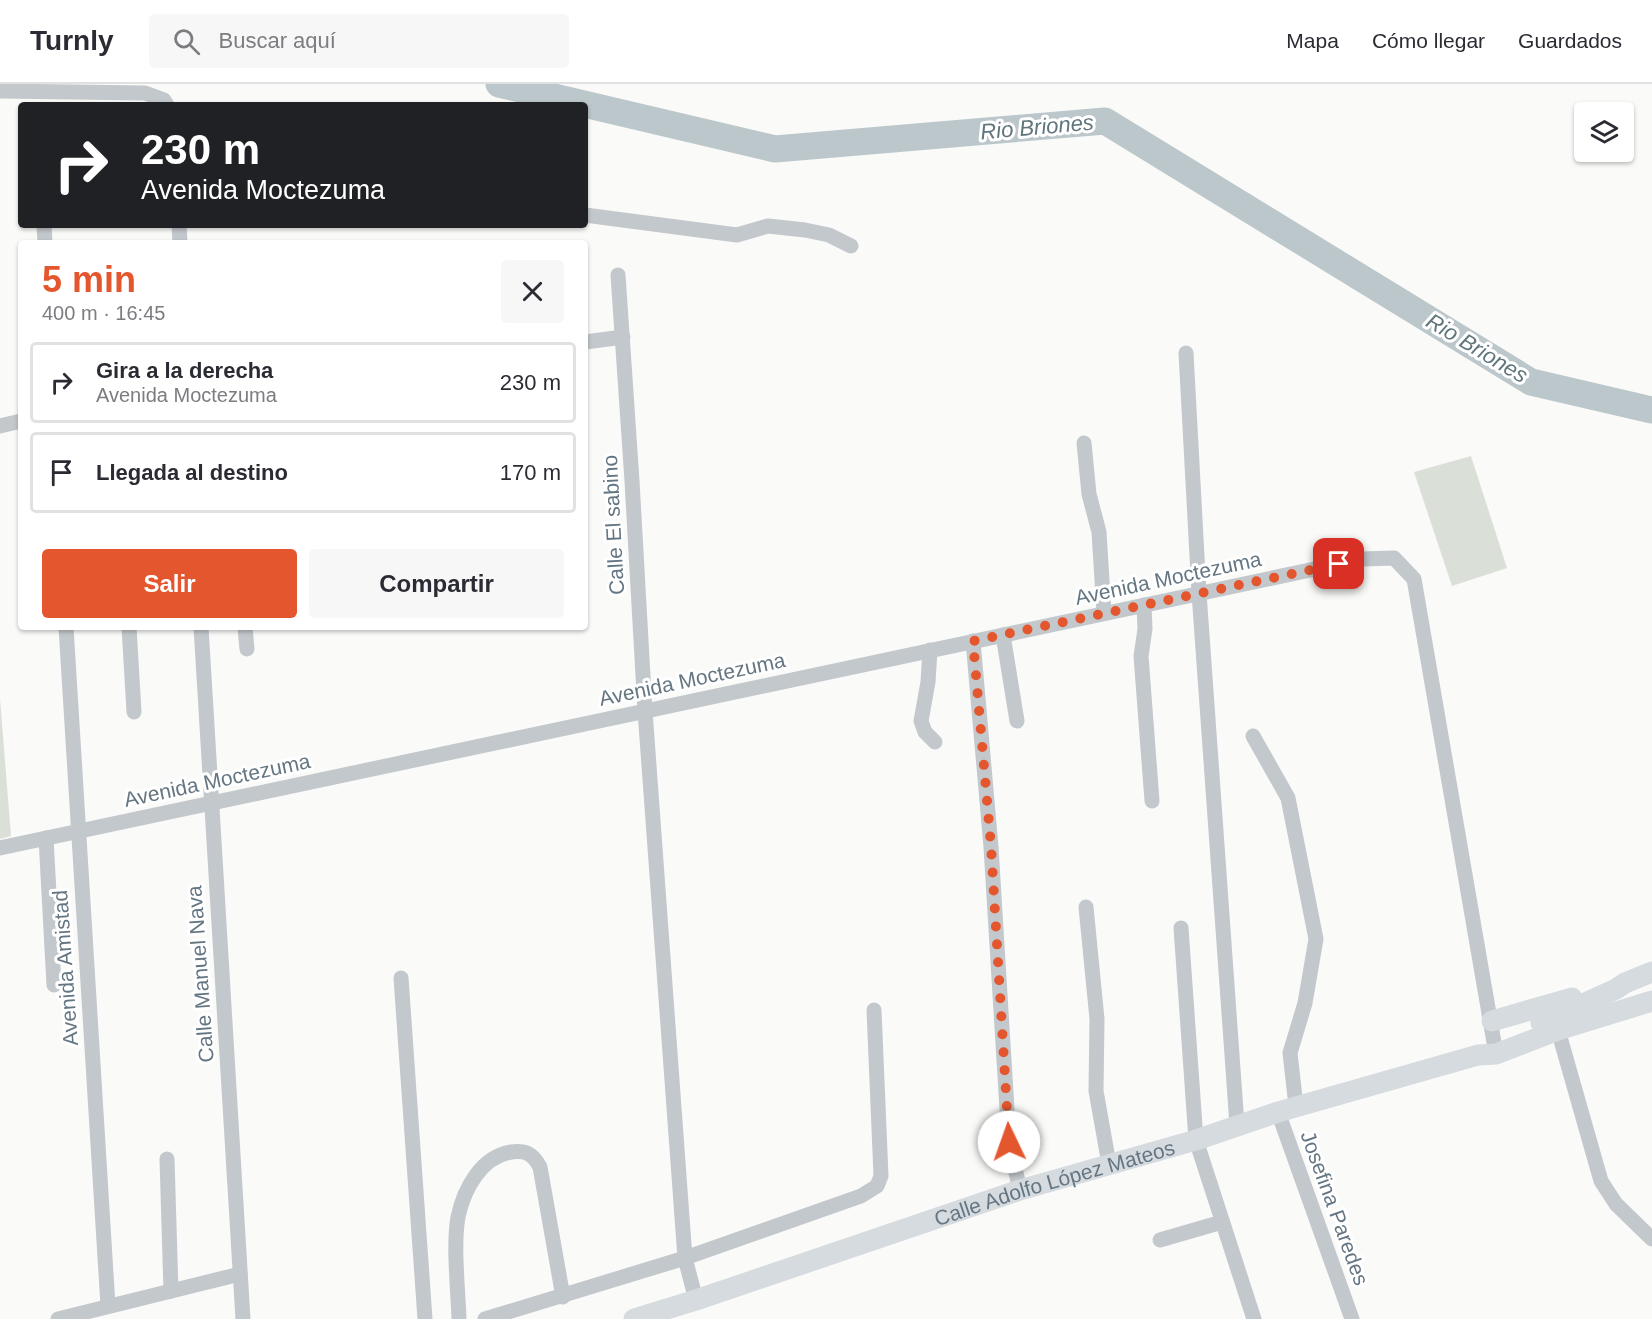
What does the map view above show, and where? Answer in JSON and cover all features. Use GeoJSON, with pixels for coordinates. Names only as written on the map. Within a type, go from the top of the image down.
{"type":"FeatureCollection","features":[{"type":"Feature","properties":{"kind":"main road","name":"Calle Adolfo López Mateos"},"geometry":{"type":"LineString","coordinates":[[1490,1051],[1616,989],[1625,982],[1652,972]]}},
{"type":"Feature","properties":{"kind":"main road"},"geometry":{"type":"LineString","coordinates":[[1492,1021],[1625,982]]}},
{"type":"Feature","properties":{"kind":"main road","name":"Calle Adolfo López Mateos"},"geometry":{"type":"LineString","coordinates":[[634,1319],[1020,1190],[1196,1140],[1287,1109],[1490,1051],[1652,1001]]}},
{"type":"Feature","properties":{"kind":"street"},"geometry":{"type":"LineString","coordinates":[[0,91],[38,98],[145,93],[164,102]]}},
{"type":"Feature","properties":{"kind":"street"},"geometry":{"type":"LineString","coordinates":[[588,215],[737,235],[768,226],[805,230],[830,235],[851,246]]}},
{"type":"Feature","properties":{"kind":"street","name":"Calle El sabino"},"geometry":{"type":"LineString","coordinates":[[618,275],[645,711],[685,1258],[696,1300]]}},
{"type":"Feature","properties":{"kind":"street"},"geometry":{"type":"LineString","coordinates":[[588,342],[622,337]]}},
{"type":"Feature","properties":{"kind":"street"},"geometry":{"type":"LineString","coordinates":[[1186,353],[1199,593],[1237,1125]]}},
{"type":"Feature","properties":{"kind":"street"},"geometry":{"type":"LineString","coordinates":[[0,426],[18,422]]}},
{"type":"Feature","properties":{"kind":"street"},"geometry":{"type":"LineString","coordinates":[[1084,443],[1089,494],[1099,532],[1104,614]]}},
{"type":"Feature","properties":{"kind":"street","name":"Avenida Moctezuma"},"geometry":{"type":"LineString","coordinates":[[0,848],[1362,559],[1394,558],[1413,579],[1492,1021]]}},
{"type":"Feature","properties":{"kind":"street"},"geometry":{"type":"LineString","coordinates":[[1144,605],[1145,629],[1141,656],[1152,801]]}},
{"type":"Feature","properties":{"kind":"street","name":"Avenida Amistad"},"geometry":{"type":"LineString","coordinates":[[66,630],[108,1306]]}},
{"type":"Feature","properties":{"kind":"street"},"geometry":{"type":"LineString","coordinates":[[129,630],[134,712]]}},
{"type":"Feature","properties":{"kind":"street","name":"Calle Manuel Nava"},"geometry":{"type":"LineString","coordinates":[[201,630],[243,1319]]}},
{"type":"Feature","properties":{"kind":"street"},"geometry":{"type":"LineString","coordinates":[[245,630],[247,650]]}},
{"type":"Feature","properties":{"kind":"street"},"geometry":{"type":"LineString","coordinates":[[1003,635],[1017,721]]}},
{"type":"Feature","properties":{"kind":"street"},"geometry":{"type":"LineString","coordinates":[[973,641],[991,846],[1009,1142],[1020,1190]]}},
{"type":"Feature","properties":{"kind":"street"},"geometry":{"type":"LineString","coordinates":[[930,650],[928,682],[921,721],[925,732],[935,742]]}},
{"type":"Feature","properties":{"kind":"street","name":"Josefina Paredes"},"geometry":{"type":"LineString","coordinates":[[1253,736],[1288,798],[1316,939],[1305,1003],[1290,1053],[1287,1109],[1352,1319]]}},
{"type":"Feature","properties":{"kind":"street"},"geometry":{"type":"LineString","coordinates":[[46,838],[54,985]]}},
{"type":"Feature","properties":{"kind":"street"},"geometry":{"type":"LineString","coordinates":[[1086,907],[1097,1019],[1096,1091],[1109,1164]]}},
{"type":"Feature","properties":{"kind":"street"},"geometry":{"type":"LineString","coordinates":[[1181,928],[1196,1140],[1254,1319]]}},
{"type":"Feature","properties":{"kind":"street"},"geometry":{"type":"LineString","coordinates":[[401,978],[425,1319]]}},
{"type":"Feature","properties":{"kind":"street"},"geometry":{"type":"LineString","coordinates":[[485,1319],[685,1258],[861,1196],[877,1186],[881,1176],[874,1010]]}},
{"type":"Feature","properties":{"kind":"street"},"geometry":{"type":"LineString","coordinates":[[1490,1051],[1492,1021]]}},
{"type":"Feature","properties":{"kind":"street"},"geometry":{"type":"LineString","coordinates":[[1558,1030],[1601,1181],[1616,1204],[1652,1239]]}},
{"type":"Feature","properties":{"kind":"street"},"geometry":{"type":"LineString","coordinates":[[459,1319],[458,1218],[463,1200],[480,1169],[494,1157],[510,1152],[525,1151],[534,1156],[540,1167],[563,1297]]}},
{"type":"Feature","properties":{"kind":"street"},"geometry":{"type":"LineString","coordinates":[[167,1159],[171,1291]]}},
{"type":"Feature","properties":{"kind":"street"},"geometry":{"type":"LineString","coordinates":[[1160,1240],[1222,1222]]}},
{"type":"Feature","properties":{"kind":"street"},"geometry":{"type":"LineString","coordinates":[[58,1319],[240,1274]]}},
{"type":"Feature","properties":{"kind":"shaded area"},"geometry":{"type":"Polygon","coordinates":[[[1471,456],[1507,568],[1452,586],[1414,472],[1471,456]]]}},
{"type":"Feature","properties":{"kind":"shaded area"},"geometry":{"type":"Polygon","coordinates":[[[0,699],[11,836],[0,839],[0,699]]]}},
{"type":"Feature","properties":{"kind":"waterway","name":"Rio Briones"},"geometry":{"type":"LineString","coordinates":[[499,84],[575,102]]}},
{"type":"Feature","properties":{"kind":"waterway","name":"Rio Briones"},"geometry":{"type":"LineString","coordinates":[[588,105],[775,149],[1105,121],[1531,382],[1652,410]]}},
{"type":"Feature","properties":{"kind":"route"},"geometry":{"type":"LineString","coordinates":[[1009,1142],[991,846],[973,641],[1339,564]]}}]}
